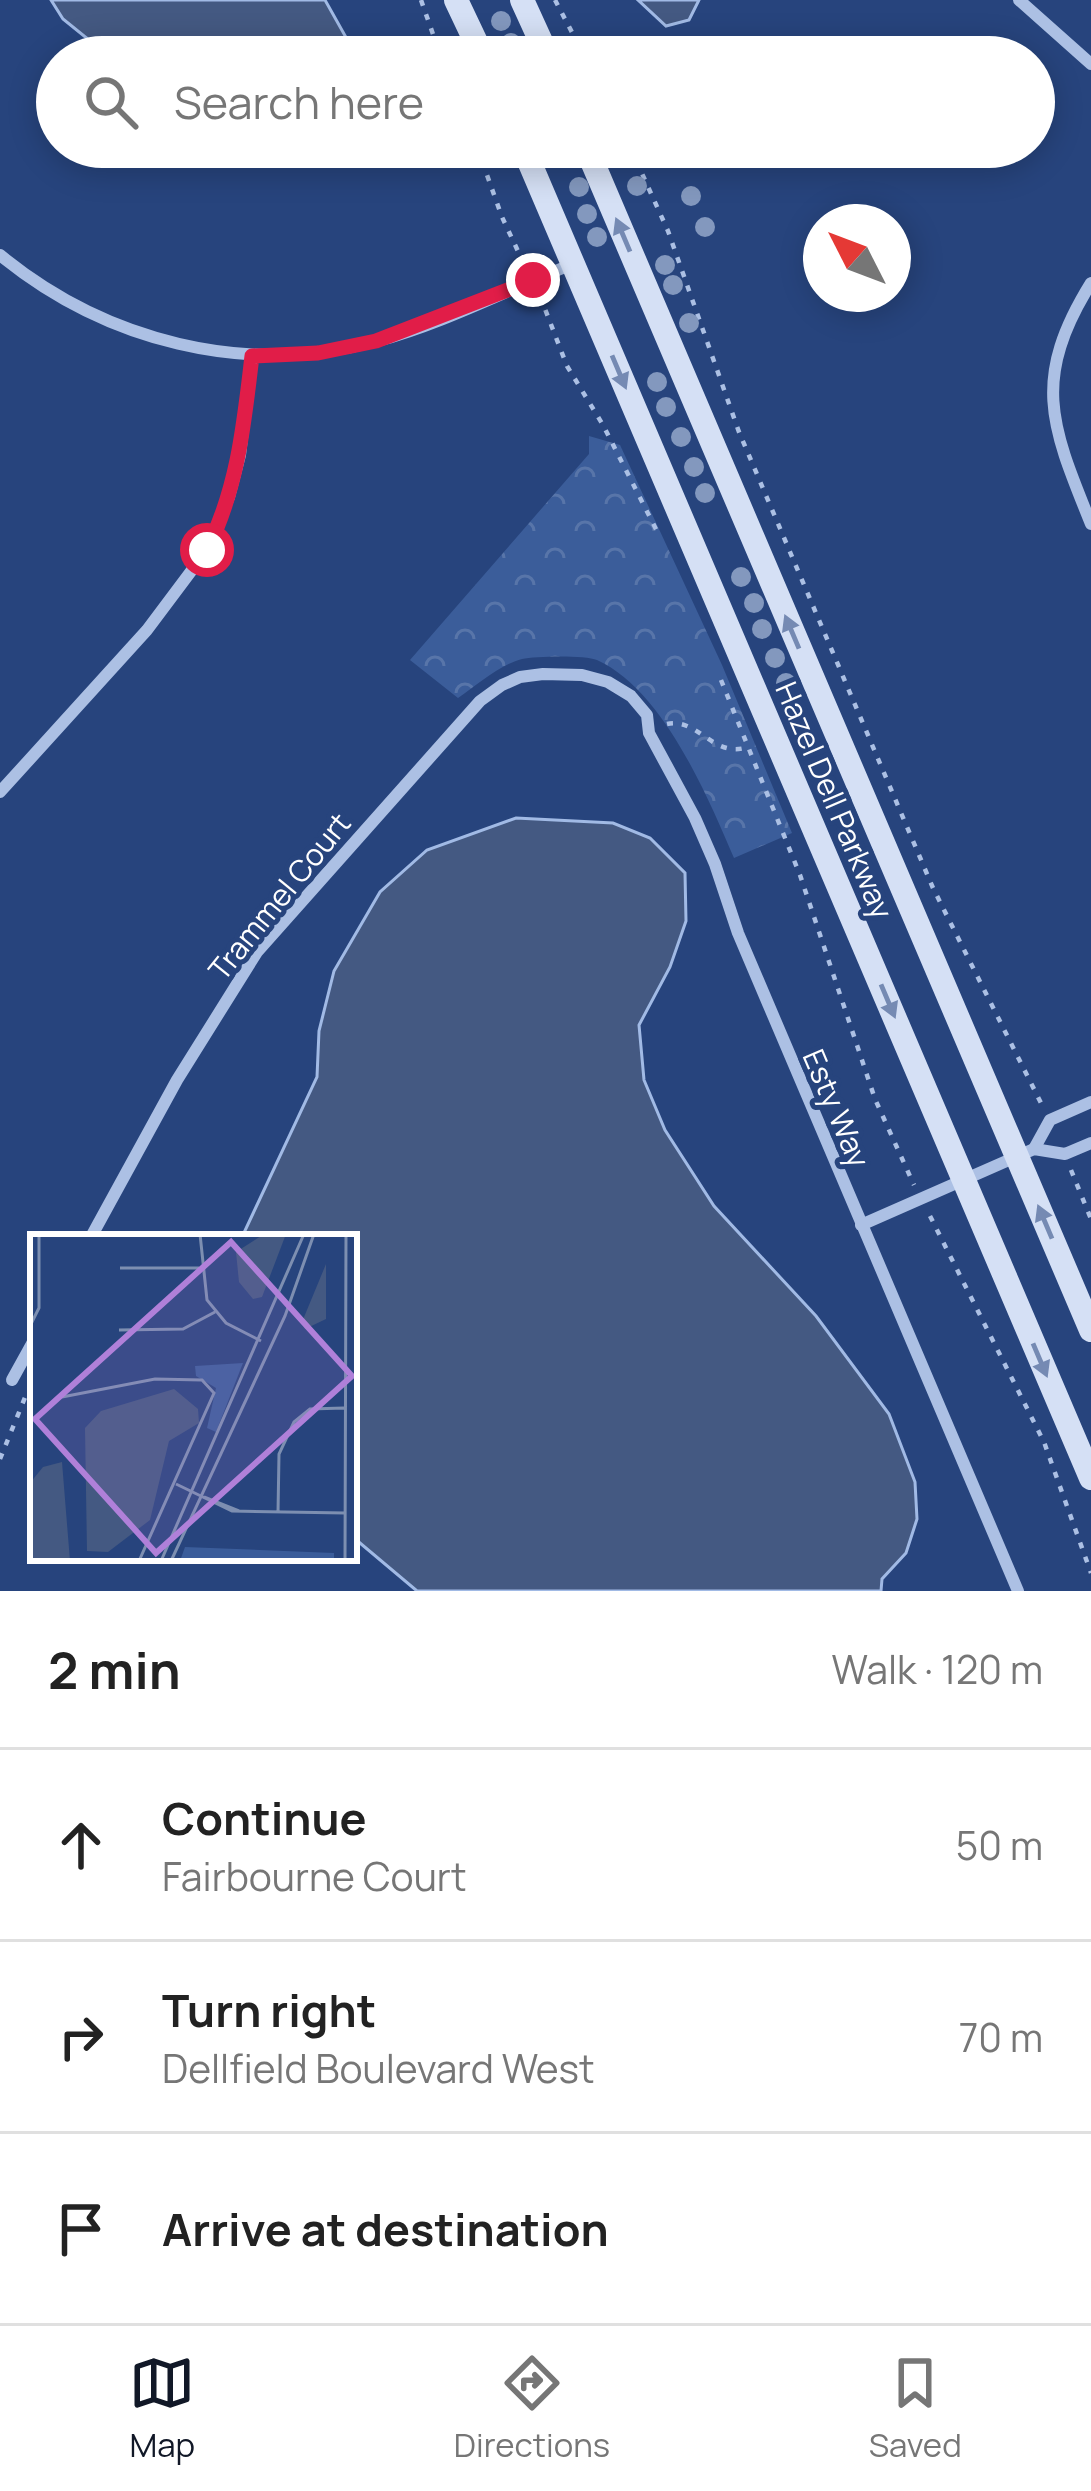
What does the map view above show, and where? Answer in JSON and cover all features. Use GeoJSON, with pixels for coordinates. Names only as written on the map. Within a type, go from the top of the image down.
{"type":"FeatureCollection","features":[{"type":"Feature","properties":{"kind":"main road"},"geometry":{"type":"LineString","coordinates":[[456,0],[473,36]]}},
{"type":"Feature","properties":{"kind":"main road"},"geometry":{"type":"LineString","coordinates":[[522,0],[538,36]]}},
{"type":"Feature","properties":{"kind":"main road","name":"Hazel Dell Parkway"},"geometry":{"type":"LineString","coordinates":[[532,168],[1091,1478]]}},
{"type":"Feature","properties":{"kind":"main road","name":"Hazel Dell Parkway"},"geometry":{"type":"LineString","coordinates":[[595,168],[1025,1152],[1091,1330]]}},
{"type":"Feature","properties":{"kind":"street"},"geometry":{"type":"LineString","coordinates":[[1019,0],[1091,64]]}},
{"type":"Feature","properties":{"kind":"street"},"geometry":{"type":"LineString","coordinates":[[0,255],[60,298],[138,333],[252,356],[318,353],[376,341],[573,264]]}},
{"type":"Feature","properties":{"kind":"street"},"geometry":{"type":"LineString","coordinates":[[1091,283],[1059,344],[1052,393],[1059,443],[1091,524]]}},
{"type":"Feature","properties":{"kind":"street"},"geometry":{"type":"LineString","coordinates":[[0,792],[147,630],[207,550],[240,455],[252,356]]}},
{"type":"Feature","properties":{"kind":"street","name":"Esty Way"},"geometry":{"type":"LineString","coordinates":[[582,675],[608,682],[631,696],[647,716],[649,734],[716,864],[738,933],[1018,1591]]}},
{"type":"Feature","properties":{"kind":"street","name":"Trammel Court"},"geometry":{"type":"LineString","coordinates":[[93,1234],[238,978],[306,895],[480,701],[520,677],[582,675]]}},
{"type":"Feature","properties":{"kind":"street"},"geometry":{"type":"LineString","coordinates":[[1025,1152],[1050,1120],[1091,1102]]}},
{"type":"Feature","properties":{"kind":"street"},"geometry":{"type":"LineString","coordinates":[[861,1225],[1025,1152],[1065,1154],[1091,1143]]}},
{"type":"Feature","properties":{"kind":"street"},"geometry":{"type":"LineString","coordinates":[[12,1380],[30,1347]]}},
{"type":"Feature","properties":{"kind":"path"},"geometry":{"type":"LineString","coordinates":[[421,0],[434,36]]}},
{"type":"Feature","properties":{"kind":"path"},"geometry":{"type":"LineString","coordinates":[[555,0],[574,36]]}},
{"type":"Feature","properties":{"kind":"path"},"geometry":{"type":"LineString","coordinates":[[485,168],[517,250]]}},
{"type":"Feature","properties":{"kind":"path"},"geometry":{"type":"LineString","coordinates":[[640,168],[662,217],[739,432],[914,843],[1036,1092]]}},
{"type":"Feature","properties":{"kind":"path"},"geometry":{"type":"LineString","coordinates":[[548,315],[567,366],[603,424],[665,549]]}},
{"type":"Feature","properties":{"kind":"path"},"geometry":{"type":"LineString","coordinates":[[717,672],[800,875],[862,1065],[910,1178]]}},
{"type":"Feature","properties":{"kind":"path"},"geometry":{"type":"LineString","coordinates":[[649,734],[672,722],[683,723],[725,749],[748,747]]}},
{"type":"Feature","properties":{"kind":"path"},"geometry":{"type":"LineString","coordinates":[[1074,1178],[1091,1219]]}},
{"type":"Feature","properties":{"kind":"path"},"geometry":{"type":"LineString","coordinates":[[934,1224],[1044,1442],[1091,1573]]}},
{"type":"Feature","properties":{"kind":"path"},"geometry":{"type":"LineString","coordinates":[[0,1459],[26,1395]]}},
{"type":"Feature","properties":{"kind":"green space"},"geometry":{"type":"Polygon","coordinates":[[[589,436],[620,445],[722,665],[792,833],[734,858],[696,776],[662,719],[621,675],[597,660],[522,659],[497,670],[458,698],[410,660],[589,454],[589,436]]]}},
{"type":"Feature","properties":{"kind":"shaded area"},"geometry":{"type":"Polygon","coordinates":[[[51,0],[325,0],[345,36],[84,36],[63,19],[51,0]]]}},
{"type":"Feature","properties":{"kind":"shaded area"},"geometry":{"type":"Polygon","coordinates":[[[638,0],[699,0],[689,20],[666,26],[638,0]]]}},
{"type":"Feature","properties":{"kind":"shaded area"},"geometry":{"type":"Polygon","coordinates":[[[516,818],[613,823],[650,838],[685,873],[686,921],[670,967],[639,1025],[644,1080],[665,1130],[714,1206],[816,1316],[889,1414],[915,1482],[917,1519],[906,1553],[882,1579],[881,1591],[417,1591],[357,1541],[357,1234],[243,1234],[317,1077],[319,1031],[334,971],[380,892],[427,850],[516,818]]]}},
{"type":"Feature","properties":{"kind":"route"},"geometry":{"type":"LineString","coordinates":[[207,550],[240,455],[252,356],[318,353],[376,341],[533,280]]}}]}
